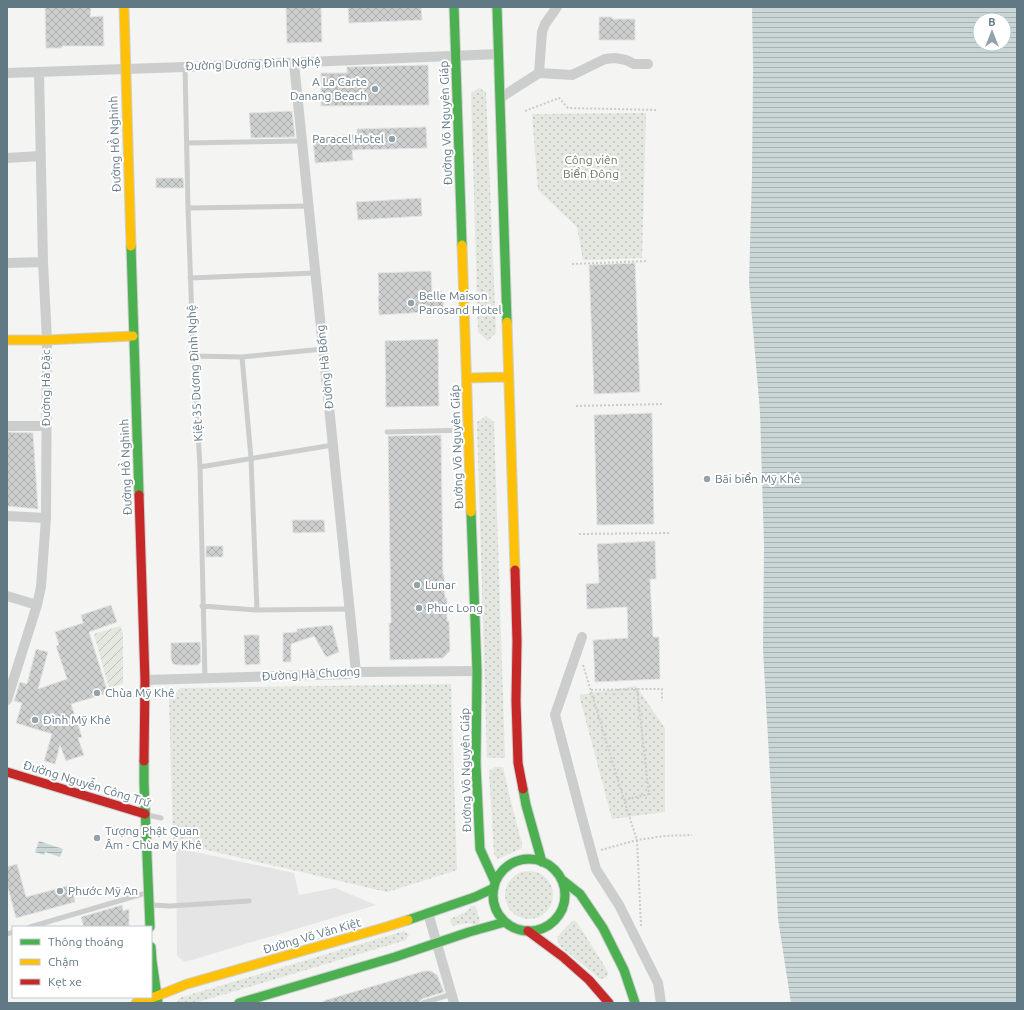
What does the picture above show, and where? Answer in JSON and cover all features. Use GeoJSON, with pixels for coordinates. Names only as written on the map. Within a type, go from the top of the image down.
{"type":"FeatureCollection","features":[{"type":"Feature","properties":{"kind":"main road","name":"Đường Hồ Nghinh"},"geometry":{"type":"LineString","coordinates":[[124,7],[133,336],[145,680],[144,783],[150,926]]}},
{"type":"Feature","properties":{"kind":"main road","name":"Đường Võ Nguyên Giáp"},"geometry":{"type":"LineString","coordinates":[[454,7],[477,671],[476,764],[480,849],[494,885]]}},
{"type":"Feature","properties":{"kind":"main road"},"geometry":{"type":"LineString","coordinates":[[497,7],[517,641],[516,701],[518,763],[526,805],[542,862]]}},
{"type":"Feature","properties":{"kind":"main road"},"geometry":{"type":"LineString","coordinates":[[7,340],[47,340],[133,336]]}},
{"type":"Feature","properties":{"kind":"main road"},"geometry":{"type":"LineString","coordinates":[[467,378],[508,377]]}},
{"type":"Feature","properties":{"kind":"main road","name":"Đường Nguyễn Công Trứ"},"geometry":{"type":"LineString","coordinates":[[7,772],[145,814]]}},
{"type":"Feature","properties":{"kind":"main road"},"geometry":{"type":"LineString","coordinates":[[531,860],[542,862],[550,866],[561,879],[565,894],[562,909],[553,922],[547,926],[540,929],[523,931],[513,928],[499,915],[493,897],[494,885],[501,872],[510,865],[520,861],[531,860]]}},
{"type":"Feature","properties":{"kind":"main road"},"geometry":{"type":"LineString","coordinates":[[561,879],[580,894],[604,928],[624,970],[635,1003]]}},
{"type":"Feature","properties":{"kind":"main road","name":"Đường Võ Văn Kiệt"},"geometry":{"type":"LineString","coordinates":[[136,1003],[157,1000],[187,984],[428,914],[475,897],[494,885]]}},
{"type":"Feature","properties":{"kind":"main road"},"geometry":{"type":"LineString","coordinates":[[239,1003],[270,996],[395,957],[437,942],[505,922]]}},
{"type":"Feature","properties":{"kind":"main road"},"geometry":{"type":"LineString","coordinates":[[528,931],[563,957],[589,980],[609,1003]]}},
{"type":"Feature","properties":{"kind":"main road"},"geometry":{"type":"LineString","coordinates":[[152,961],[157,1000]]}},
{"type":"Feature","properties":{"kind":"street"},"geometry":{"type":"LineString","coordinates":[[539,73],[542,32],[545,24],[557,7]]}},
{"type":"Feature","properties":{"kind":"street","name":"Đường Dương Đình Nghệ"},"geometry":{"type":"LineString","coordinates":[[7,73],[498,54]]}},
{"type":"Feature","properties":{"kind":"street"},"geometry":{"type":"LineString","coordinates":[[500,98],[539,73],[572,75],[606,59],[615,58],[626,60],[634,64],[648,64]]}},
{"type":"Feature","properties":{"kind":"street","name":"Đường Hà Bổng"},"geometry":{"type":"LineString","coordinates":[[294,63],[349,609],[352,676]]}},
{"type":"Feature","properties":{"kind":"street","name":"Đường Hà Đặc"},"geometry":{"type":"LineString","coordinates":[[7,700],[9,685],[37,605],[41,587],[46,518],[47,340],[43,262],[39,72]]}},
{"type":"Feature","properties":{"kind":"street"},"geometry":{"type":"LineString","coordinates":[[7,158],[40,156]]}},
{"type":"Feature","properties":{"kind":"street"},"geometry":{"type":"LineString","coordinates":[[7,263],[43,262]]}},
{"type":"Feature","properties":{"kind":"street"},"geometry":{"type":"LineString","coordinates":[[7,426],[46,426]]}},
{"type":"Feature","properties":{"kind":"street"},"geometry":{"type":"LineString","coordinates":[[7,516],[46,518]]}},
{"type":"Feature","properties":{"kind":"street"},"geometry":{"type":"LineString","coordinates":[[7,596],[37,605]]}},
{"type":"Feature","properties":{"kind":"street"},"geometry":{"type":"LineString","coordinates":[[582,637],[555,715],[596,869],[619,905],[658,983],[661,1003]]}},
{"type":"Feature","properties":{"kind":"street","name":"Đường Hà Chương"},"geometry":{"type":"LineString","coordinates":[[145,680],[352,676],[477,671]]}},
{"type":"Feature","properties":{"kind":"street"},"geometry":{"type":"LineString","coordinates":[[428,914],[453,999]]}},
{"type":"Feature","properties":{"kind":"lane","name":"Kiệt 35 Dương Đình Nghệ"},"geometry":{"type":"LineString","coordinates":[[185,67],[190,278],[200,467],[202,606],[205,678]]}},
{"type":"Feature","properties":{"kind":"lane"},"geometry":{"type":"LineString","coordinates":[[187,143],[302,141]]}},
{"type":"Feature","properties":{"kind":"lane"},"geometry":{"type":"LineString","coordinates":[[188,208],[308,206]]}},
{"type":"Feature","properties":{"kind":"lane"},"geometry":{"type":"LineString","coordinates":[[190,278],[315,273]]}},
{"type":"Feature","properties":{"kind":"lane"},"geometry":{"type":"LineString","coordinates":[[193,356],[242,357],[323,349]]}},
{"type":"Feature","properties":{"kind":"lane"},"geometry":{"type":"LineString","coordinates":[[242,357],[251,458],[257,610]]}},
{"type":"Feature","properties":{"kind":"lane"},"geometry":{"type":"LineString","coordinates":[[387,432],[469,430]]}},
{"type":"Feature","properties":{"kind":"lane"},"geometry":{"type":"LineString","coordinates":[[200,467],[333,445]]}},
{"type":"Feature","properties":{"kind":"lane"},"geometry":{"type":"LineString","coordinates":[[202,606],[257,610],[349,609]]}},
{"type":"Feature","properties":{"kind":"lane","name":"Đường Nguyễn Công Trứ"},"geometry":{"type":"LineString","coordinates":[[145,814],[161,818]]}},
{"type":"Feature","properties":{"kind":"lane"},"geometry":{"type":"LineString","coordinates":[[33,926],[149,892]]}},
{"type":"Feature","properties":{"kind":"lane"},"geometry":{"type":"LineString","coordinates":[[149,905],[170,906],[249,901]]}},
{"type":"Feature","properties":{"kind":"lane"},"geometry":{"type":"LineString","coordinates":[[423,1003],[453,999]]}},
{"type":"Feature","properties":{"kind":"path"},"geometry":{"type":"LineString","coordinates":[[525,111],[559,98],[568,108],[658,110]]}},
{"type":"Feature","properties":{"kind":"path"},"geometry":{"type":"LineString","coordinates":[[572,264],[648,261]]}},
{"type":"Feature","properties":{"kind":"path"},"geometry":{"type":"LineString","coordinates":[[576,406],[663,404]]}},
{"type":"Feature","properties":{"kind":"path"},"geometry":{"type":"LineString","coordinates":[[579,534],[671,533]]}},
{"type":"Feature","properties":{"kind":"path"},"geometry":{"type":"LineString","coordinates":[[578,650],[637,840],[641,929]]}},
{"type":"Feature","properties":{"kind":"path"},"geometry":{"type":"LineString","coordinates":[[624,800],[649,794],[637,689]]}},
{"type":"Feature","properties":{"kind":"path"},"geometry":{"type":"LineString","coordinates":[[590,690],[662,689],[662,702]]}},
{"type":"Feature","properties":{"kind":"path"},"geometry":{"type":"LineString","coordinates":[[592,852],[637,840],[666,836],[692,835]]}},
{"type":"Feature","properties":{"kind":"shaded area"},"geometry":{"type":"Polygon","coordinates":[[[752,7],[1017,7],[1017,1003],[791,1003],[778,919],[763,649],[764,546],[760,412],[749,282],[752,175],[752,7]]]}},
{"type":"Feature","properties":{"kind":"shaded area"},"geometry":{"type":"Polygon","coordinates":[[[39,841],[63,849],[60,857],[45,852],[44,855],[35,852],[39,841]]]}},
{"type":"Feature","properties":{"kind":"shaded area"},"geometry":{"type":"Polygon","coordinates":[[[176,848],[294,873],[299,895],[335,888],[376,905],[185,962],[177,956],[176,848]]]}},
{"type":"Feature","properties":{"kind":"green space"},"geometry":{"type":"Polygon","coordinates":[[[479,88],[486,92],[496,332],[488,341],[478,332],[471,93],[479,88]]]}},
{"type":"Feature","properties":{"kind":"green space","name":"Công viên Biển Đông"},"geometry":{"type":"Polygon","coordinates":[[[646,113],[642,258],[583,260],[577,227],[538,190],[532,114],[646,113]]]}},
{"type":"Feature","properties":{"kind":"green space"},"geometry":{"type":"Polygon","coordinates":[[[486,416],[494,422],[505,758],[487,758],[477,422],[486,416]]]}},
{"type":"Feature","properties":{"kind":"green space"},"geometry":{"type":"Polygon","coordinates":[[[120,626],[123,633],[123,684],[109,688],[94,634],[120,626]]]}},
{"type":"Feature","properties":{"kind":"green space"},"geometry":{"type":"Polygon","coordinates":[[[451,684],[457,870],[387,892],[173,842],[169,698],[181,688],[451,684]]]}},
{"type":"Feature","properties":{"kind":"green space"},"geometry":{"type":"Polygon","coordinates":[[[636,686],[665,728],[665,812],[612,819],[579,695],[636,686]]]}},
{"type":"Feature","properties":{"kind":"green space"},"geometry":{"type":"Polygon","coordinates":[[[495,767],[503,767],[522,844],[522,848],[498,859],[494,854],[489,771],[495,767]]]}},
{"type":"Feature","properties":{"kind":"green space"},"geometry":{"type":"Polygon","coordinates":[[[524,871],[534,871],[546,878],[553,890],[553,900],[546,912],[534,919],[524,919],[516,915],[509,908],[505,900],[505,890],[509,882],[516,875],[524,871]]]}},
{"type":"Feature","properties":{"kind":"green space"},"geometry":{"type":"Polygon","coordinates":[[[471,906],[476,907],[480,921],[477,925],[468,923],[452,926],[450,919],[466,912],[471,906]]]}},
{"type":"Feature","properties":{"kind":"green space"},"geometry":{"type":"Polygon","coordinates":[[[572,921],[576,921],[604,965],[608,972],[608,975],[605,978],[600,979],[559,945],[557,937],[572,921]]]}},
{"type":"Feature","properties":{"kind":"green space"},"geometry":{"type":"Polygon","coordinates":[[[404,931],[409,935],[406,940],[195,1003],[177,1003],[179,998],[404,931]]]}},
{"type":"Feature","properties":{"kind":"building"},"geometry":{"type":"Polygon","coordinates":[[[45,7],[91,7],[90,17],[103,16],[104,46],[62,46],[62,48],[46,48],[45,7]]]}},
{"type":"Feature","properties":{"kind":"building"},"geometry":{"type":"Polygon","coordinates":[[[286,7],[321,7],[322,42],[287,43],[286,7]]]}},
{"type":"Feature","properties":{"kind":"building"},"geometry":{"type":"Polygon","coordinates":[[[348,7],[421,7],[422,20],[349,23],[348,7]]]}},
{"type":"Feature","properties":{"kind":"building"},"geometry":{"type":"Polygon","coordinates":[[[599,17],[612,17],[612,19],[635,19],[635,40],[599,40],[599,17]]]}},
{"type":"Feature","properties":{"kind":"building","name":"A La Carte Danang Beach"},"geometry":{"type":"Polygon","coordinates":[[[428,65],[429,105],[321,106],[321,73],[347,73],[347,67],[428,65]]]}},
{"type":"Feature","properties":{"kind":"building"},"geometry":{"type":"Polygon","coordinates":[[[292,111],[295,137],[251,138],[249,113],[292,111]]]}},
{"type":"Feature","properties":{"kind":"building"},"geometry":{"type":"Polygon","coordinates":[[[426,127],[427,148],[352,150],[353,160],[315,163],[313,138],[357,134],[357,129],[426,127]]]}},
{"type":"Feature","properties":{"kind":"building"},"geometry":{"type":"Polygon","coordinates":[[[156,178],[183,178],[184,188],[156,188],[156,178]]]}},
{"type":"Feature","properties":{"kind":"building"},"geometry":{"type":"Polygon","coordinates":[[[421,198],[422,216],[358,220],[356,202],[421,198]]]}},
{"type":"Feature","properties":{"kind":"building"},"geometry":{"type":"Polygon","coordinates":[[[635,263],[640,392],[594,394],[589,265],[635,263]]]}},
{"type":"Feature","properties":{"kind":"building"},"geometry":{"type":"Polygon","coordinates":[[[431,271],[432,292],[442,291],[444,311],[379,315],[378,273],[431,271]]]}},
{"type":"Feature","properties":{"kind":"building"},"geometry":{"type":"Polygon","coordinates":[[[438,339],[439,406],[386,407],[385,341],[438,339]]]}},
{"type":"Feature","properties":{"kind":"building"},"geometry":{"type":"Polygon","coordinates":[[[652,413],[654,524],[597,525],[594,415],[652,413]]]}},
{"type":"Feature","properties":{"kind":"building"},"geometry":{"type":"Polygon","coordinates":[[[7,432],[33,433],[38,509],[7,506],[7,432]]]}},
{"type":"Feature","properties":{"kind":"building"},"geometry":{"type":"Polygon","coordinates":[[[441,435],[443,575],[445,598],[447,598],[447,621],[449,621],[450,651],[443,658],[390,660],[389,623],[391,623],[388,436],[441,435]]]}},
{"type":"Feature","properties":{"kind":"building"},"geometry":{"type":"Polygon","coordinates":[[[292,520],[324,520],[325,532],[293,533],[292,520]]]}},
{"type":"Feature","properties":{"kind":"building"},"geometry":{"type":"Polygon","coordinates":[[[655,541],[656,579],[650,579],[653,637],[659,637],[660,679],[595,682],[593,640],[628,638],[627,607],[587,609],[586,584],[599,583],[597,544],[655,541]]]}},
{"type":"Feature","properties":{"kind":"building"},"geometry":{"type":"Polygon","coordinates":[[[206,546],[223,546],[223,557],[206,557],[206,546]]]}},
{"type":"Feature","properties":{"kind":"building"},"geometry":{"type":"Polygon","coordinates":[[[111,605],[117,622],[89,632],[108,693],[71,704],[82,737],[78,738],[84,755],[66,761],[60,745],[55,764],[44,761],[52,734],[16,723],[22,703],[14,701],[20,682],[27,684],[36,649],[48,652],[38,689],[67,679],[56,646],[59,645],[55,632],[83,623],[81,615],[111,605]]]}},
{"type":"Feature","properties":{"kind":"building"},"geometry":{"type":"Polygon","coordinates":[[[332,625],[339,652],[326,657],[314,636],[291,644],[291,662],[283,662],[283,633],[297,632],[297,629],[332,625]]]}},
{"type":"Feature","properties":{"kind":"building"},"geometry":{"type":"Polygon","coordinates":[[[244,635],[259,635],[260,664],[245,665],[244,635]]]}},
{"type":"Feature","properties":{"kind":"building"},"geometry":{"type":"Polygon","coordinates":[[[200,642],[201,662],[198,665],[173,664],[171,659],[171,643],[200,642]]]}},
{"type":"Feature","properties":{"kind":"building","name":"Phước Mỹ An"},"geometry":{"type":"Polygon","coordinates":[[[17,864],[26,897],[71,885],[75,902],[16,918],[7,884],[7,867],[17,864]]]}},
{"type":"Feature","properties":{"kind":"building"},"geometry":{"type":"Polygon","coordinates":[[[122,905],[123,911],[129,909],[129,926],[84,926],[81,917],[122,905]]]}},
{"type":"Feature","properties":{"kind":"building"},"geometry":{"type":"Polygon","coordinates":[[[424,971],[431,971],[437,975],[444,992],[422,999],[419,1003],[323,1003],[323,1001],[424,971]]]}},
{"type":"Feature","properties":{"kind":"traffic: fast"},"geometry":{"type":"LineString","coordinates":[[454,7],[462,245]]}},
{"type":"Feature","properties":{"kind":"traffic: fast"},"geometry":{"type":"LineString","coordinates":[[497,7],[507,322]]}},
{"type":"Feature","properties":{"kind":"traffic: fast"},"geometry":{"type":"LineString","coordinates":[[131,246],[139,495]]}},
{"type":"Feature","properties":{"kind":"traffic: fast"},"geometry":{"type":"LineString","coordinates":[[471,512],[477,671],[476,764],[480,849],[495,882]]}},
{"type":"Feature","properties":{"kind":"traffic: fast"},"geometry":{"type":"LineString","coordinates":[[144,761],[150,926]]}},
{"type":"Feature","properties":{"kind":"traffic: fast"},"geometry":{"type":"LineString","coordinates":[[523,789],[542,862]]}},
{"type":"Feature","properties":{"kind":"traffic: fast"},"geometry":{"type":"LineString","coordinates":[[529,859],[549,865],[559,875],[565,895],[559,915],[549,925],[529,931],[509,925],[499,915],[493,895],[499,875],[509,865],[529,859]]}},
{"type":"Feature","properties":{"kind":"traffic: fast"},"geometry":{"type":"LineString","coordinates":[[561,879],[580,894],[603,928],[624,970],[635,1003]]}},
{"type":"Feature","properties":{"kind":"traffic: fast"},"geometry":{"type":"LineString","coordinates":[[408,920],[475,897],[494,888]]}},
{"type":"Feature","properties":{"kind":"traffic: fast"},"geometry":{"type":"LineString","coordinates":[[239,1003],[395,957],[469,932],[505,922]]}},
{"type":"Feature","properties":{"kind":"traffic: fast"},"geometry":{"type":"LineString","coordinates":[[152,961],[158,1003]]}},
{"type":"Feature","properties":{"kind":"traffic: slow"},"geometry":{"type":"LineString","coordinates":[[124,7],[131,246]]}},
{"type":"Feature","properties":{"kind":"traffic: slow"},"geometry":{"type":"LineString","coordinates":[[462,245],[471,512]]}},
{"type":"Feature","properties":{"kind":"traffic: slow"},"geometry":{"type":"LineString","coordinates":[[507,322],[515,570]]}},
{"type":"Feature","properties":{"kind":"traffic: slow"},"geometry":{"type":"LineString","coordinates":[[7,340],[47,340],[133,336]]}},
{"type":"Feature","properties":{"kind":"traffic: slow"},"geometry":{"type":"LineString","coordinates":[[467,378],[508,377]]}},
{"type":"Feature","properties":{"kind":"traffic: slow"},"geometry":{"type":"LineString","coordinates":[[152,998],[187,984],[408,920]]}},
{"type":"Feature","properties":{"kind":"traffic: slow"},"geometry":{"type":"LineString","coordinates":[[136,1003],[151,998]]}},
{"type":"Feature","properties":{"kind":"traffic: jam"},"geometry":{"type":"LineString","coordinates":[[139,495],[145,680],[144,761]]}},
{"type":"Feature","properties":{"kind":"traffic: jam"},"geometry":{"type":"LineString","coordinates":[[515,570],[518,763],[523,789]]}},
{"type":"Feature","properties":{"kind":"traffic: jam"},"geometry":{"type":"LineString","coordinates":[[7,772],[145,814]]}},
{"type":"Feature","properties":{"kind":"traffic: jam"},"geometry":{"type":"LineString","coordinates":[[528,931],[563,957],[589,980],[609,1003]]}},
{"type":"Feature","properties":{"kind":"place","name":"A La Carte Danang Beach"},"geometry":{"type":"Point","coordinates":[375,89]}},
{"type":"Feature","properties":{"kind":"place","name":"Paracel Hotel"},"geometry":{"type":"Point","coordinates":[392,139]}},
{"type":"Feature","properties":{"kind":"place","name":"Belle Maison Parosand Hotel"},"geometry":{"type":"Point","coordinates":[411,303]}},
{"type":"Feature","properties":{"kind":"place","name":"Bãi biển Mỹ Khê"},"geometry":{"type":"Point","coordinates":[707,479]}},
{"type":"Feature","properties":{"kind":"place","name":"Lunar"},"geometry":{"type":"Point","coordinates":[417,585]}},
{"type":"Feature","properties":{"kind":"place","name":"Phuc Long"},"geometry":{"type":"Point","coordinates":[419,608]}},
{"type":"Feature","properties":{"kind":"place","name":"Chùa Mỹ Khê"},"geometry":{"type":"Point","coordinates":[97,693]}},
{"type":"Feature","properties":{"kind":"place","name":"Đình Mỹ Khê"},"geometry":{"type":"Point","coordinates":[35,720]}},
{"type":"Feature","properties":{"kind":"place","name":"Tượng Phật Quan Âm - Chùa Mỹ Khê"},"geometry":{"type":"Point","coordinates":[97,838]}},
{"type":"Feature","properties":{"kind":"place","name":"Phước Mỹ An"},"geometry":{"type":"Point","coordinates":[60,891]}}]}
